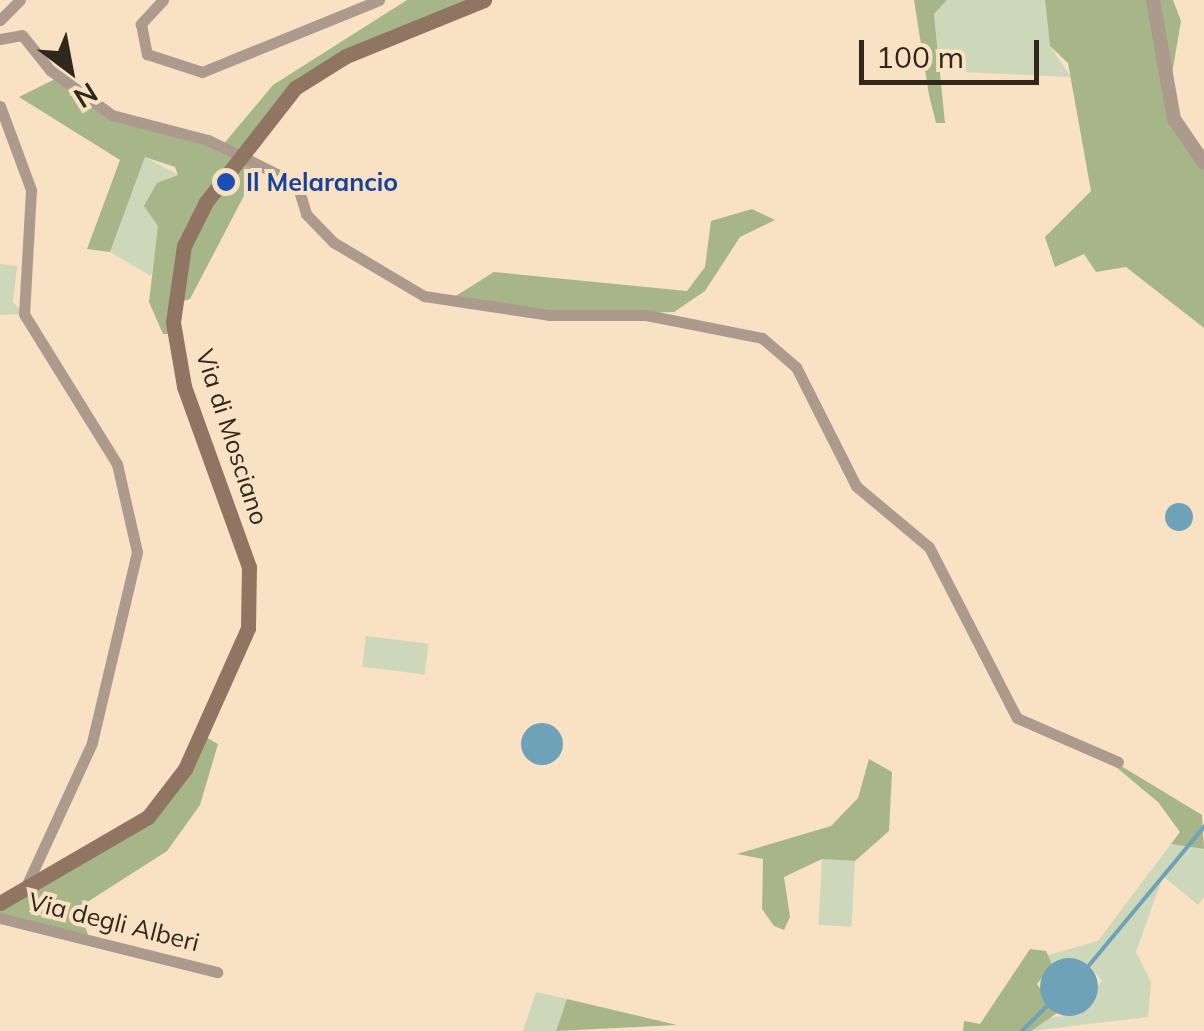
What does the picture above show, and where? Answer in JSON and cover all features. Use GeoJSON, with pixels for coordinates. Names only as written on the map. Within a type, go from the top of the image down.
{"type":"FeatureCollection","features":[{"type":"Feature","properties":{"kind":"main road","name":"Via di Mosciano"},"geometry":{"type":"LineString","coordinates":[[0,902],[108,846],[171,791],[248,628],[249,567],[184,386],[173,322],[184,246],[236,154],[296,88],[346,56],[484,0]]}},
{"type":"Feature","properties":{"kind":"street"},"geometry":{"type":"LineString","coordinates":[[0,20],[20,0]]}},
{"type":"Feature","properties":{"kind":"street"},"geometry":{"type":"LineString","coordinates":[[163,0],[141,24],[147,54],[202,72],[380,0]]}},
{"type":"Feature","properties":{"kind":"street"},"geometry":{"type":"LineString","coordinates":[[1153,0],[1174,119],[1204,163]]}},
{"type":"Feature","properties":{"kind":"street"},"geometry":{"type":"LineString","coordinates":[[0,38],[22,35],[59,77],[112,115],[236,154],[296,184],[306,214],[347,254],[424,296],[549,315],[646,315],[743,331],[796,367],[856,486],[929,547],[1016,718],[1118,762]]}},
{"type":"Feature","properties":{"kind":"street"},"geometry":{"type":"LineString","coordinates":[[0,106],[31,190],[24,314],[117,464],[137,552],[92,743],[25,888]]}},
{"type":"Feature","properties":{"kind":"street","name":"Via degli Alberi"},"geometry":{"type":"LineString","coordinates":[[0,918],[218,972]]}},
{"type":"Feature","properties":{"kind":"green space"},"geometry":{"type":"Polygon","coordinates":[[[407,0],[484,0],[295,88],[237,153],[260,165],[190,299],[173,304],[174,334],[163,334],[149,302],[158,226],[144,206],[157,183],[178,175],[175,167],[145,157],[110,252],[87,249],[120,160],[19,97],[59,77],[112,115],[222,146],[273,85],[407,0]]]}},
{"type":"Feature","properties":{"kind":"green space"},"geometry":{"type":"Polygon","coordinates":[[[914,0],[947,0],[934,14],[945,123],[936,123],[914,0]]]}},
{"type":"Feature","properties":{"kind":"green space"},"geometry":{"type":"Polygon","coordinates":[[[947,0],[1045,0],[1050,46],[1071,77],[940,71],[934,14],[947,0]]]}},
{"type":"Feature","properties":{"kind":"green space"},"geometry":{"type":"Polygon","coordinates":[[[1045,0],[1173,0],[1181,21],[1168,98],[1204,163],[1204,328],[1126,267],[1096,272],[1084,254],[1055,267],[1045,237],[1091,191],[1068,63],[1050,46],[1045,0]]]}},
{"type":"Feature","properties":{"kind":"green space"},"geometry":{"type":"Polygon","coordinates":[[[145,157],[179,175],[169,178],[151,276],[110,252],[145,157]]]}},
{"type":"Feature","properties":{"kind":"green space"},"geometry":{"type":"Polygon","coordinates":[[[752,209],[775,220],[740,237],[705,291],[674,312],[549,315],[446,302],[494,272],[687,291],[705,267],[711,221],[752,209]]]}},
{"type":"Feature","properties":{"kind":"green space"},"geometry":{"type":"Polygon","coordinates":[[[0,264],[17,266],[13,302],[24,314],[0,315],[0,264]]]}},
{"type":"Feature","properties":{"kind":"green space"},"geometry":{"type":"Polygon","coordinates":[[[366,636],[429,644],[425,674],[362,667],[366,636]]]}},
{"type":"Feature","properties":{"kind":"green space"},"geometry":{"type":"Polygon","coordinates":[[[202,735],[218,744],[200,805],[167,851],[78,908],[89,937],[0,918],[0,903],[148,817],[202,735]]]}},
{"type":"Feature","properties":{"kind":"green space"},"geometry":{"type":"Polygon","coordinates":[[[1098,752],[1202,815],[1204,849],[1171,844],[1180,832],[1158,802],[1098,752]]]}},
{"type":"Feature","properties":{"kind":"green space"},"geometry":{"type":"Polygon","coordinates":[[[869,759],[892,772],[889,831],[855,861],[822,859],[784,877],[790,917],[784,930],[774,926],[762,909],[763,859],[737,854],[831,826],[858,798],[869,759]]]}},
{"type":"Feature","properties":{"kind":"green space"},"geometry":{"type":"Polygon","coordinates":[[[1171,844],[1204,849],[1204,897],[1198,905],[1163,876],[1136,952],[1151,982],[1148,1017],[1031,1031],[1040,1019],[1073,1015],[1102,981],[1089,965],[1052,964],[1048,955],[1098,941],[1171,844]]]}},
{"type":"Feature","properties":{"kind":"green space"},"geometry":{"type":"Polygon","coordinates":[[[822,859],[855,861],[852,927],[819,925],[822,859]]]}},
{"type":"Feature","properties":{"kind":"green space"},"geometry":{"type":"Polygon","coordinates":[[[1030,949],[1046,951],[1052,964],[1037,984],[1057,1013],[1031,1031],[963,1031],[964,1021],[980,1024],[1030,949]]]}},
{"type":"Feature","properties":{"kind":"green space"},"geometry":{"type":"Polygon","coordinates":[[[536,992],[567,999],[556,1031],[523,1031],[536,992]]]}},
{"type":"Feature","properties":{"kind":"green space"},"geometry":{"type":"Polygon","coordinates":[[[567,999],[677,1025],[556,1031],[567,999]]]}},
{"type":"Feature","properties":{"kind":"water"},"geometry":{"type":"Polygon","coordinates":[[[1179,503],[1189,507],[1193,517],[1189,527],[1179,531],[1169,527],[1165,517],[1169,507],[1179,503]]]}},
{"type":"Feature","properties":{"kind":"water"},"geometry":{"type":"Polygon","coordinates":[[[542,723],[557,729],[563,744],[557,759],[542,765],[527,759],[521,744],[527,729],[542,723]]]}},
{"type":"Feature","properties":{"kind":"water"},"geometry":{"type":"Polygon","coordinates":[[[1069,958],[1089,967],[1098,987],[1089,1007],[1069,1016],[1049,1007],[1040,987],[1049,967],[1069,958]]]}},
{"type":"Feature","properties":{"kind":"waterway"},"geometry":{"type":"LineString","coordinates":[[1086,969],[1204,827]]}},
{"type":"Feature","properties":{"kind":"waterway"},"geometry":{"type":"LineString","coordinates":[[1022,1031],[1050,1003]]}},
{"type":"Feature","properties":{"kind":"place","name":"Il Melarancio"},"geometry":{"type":"Point","coordinates":[226,182]}}]}
